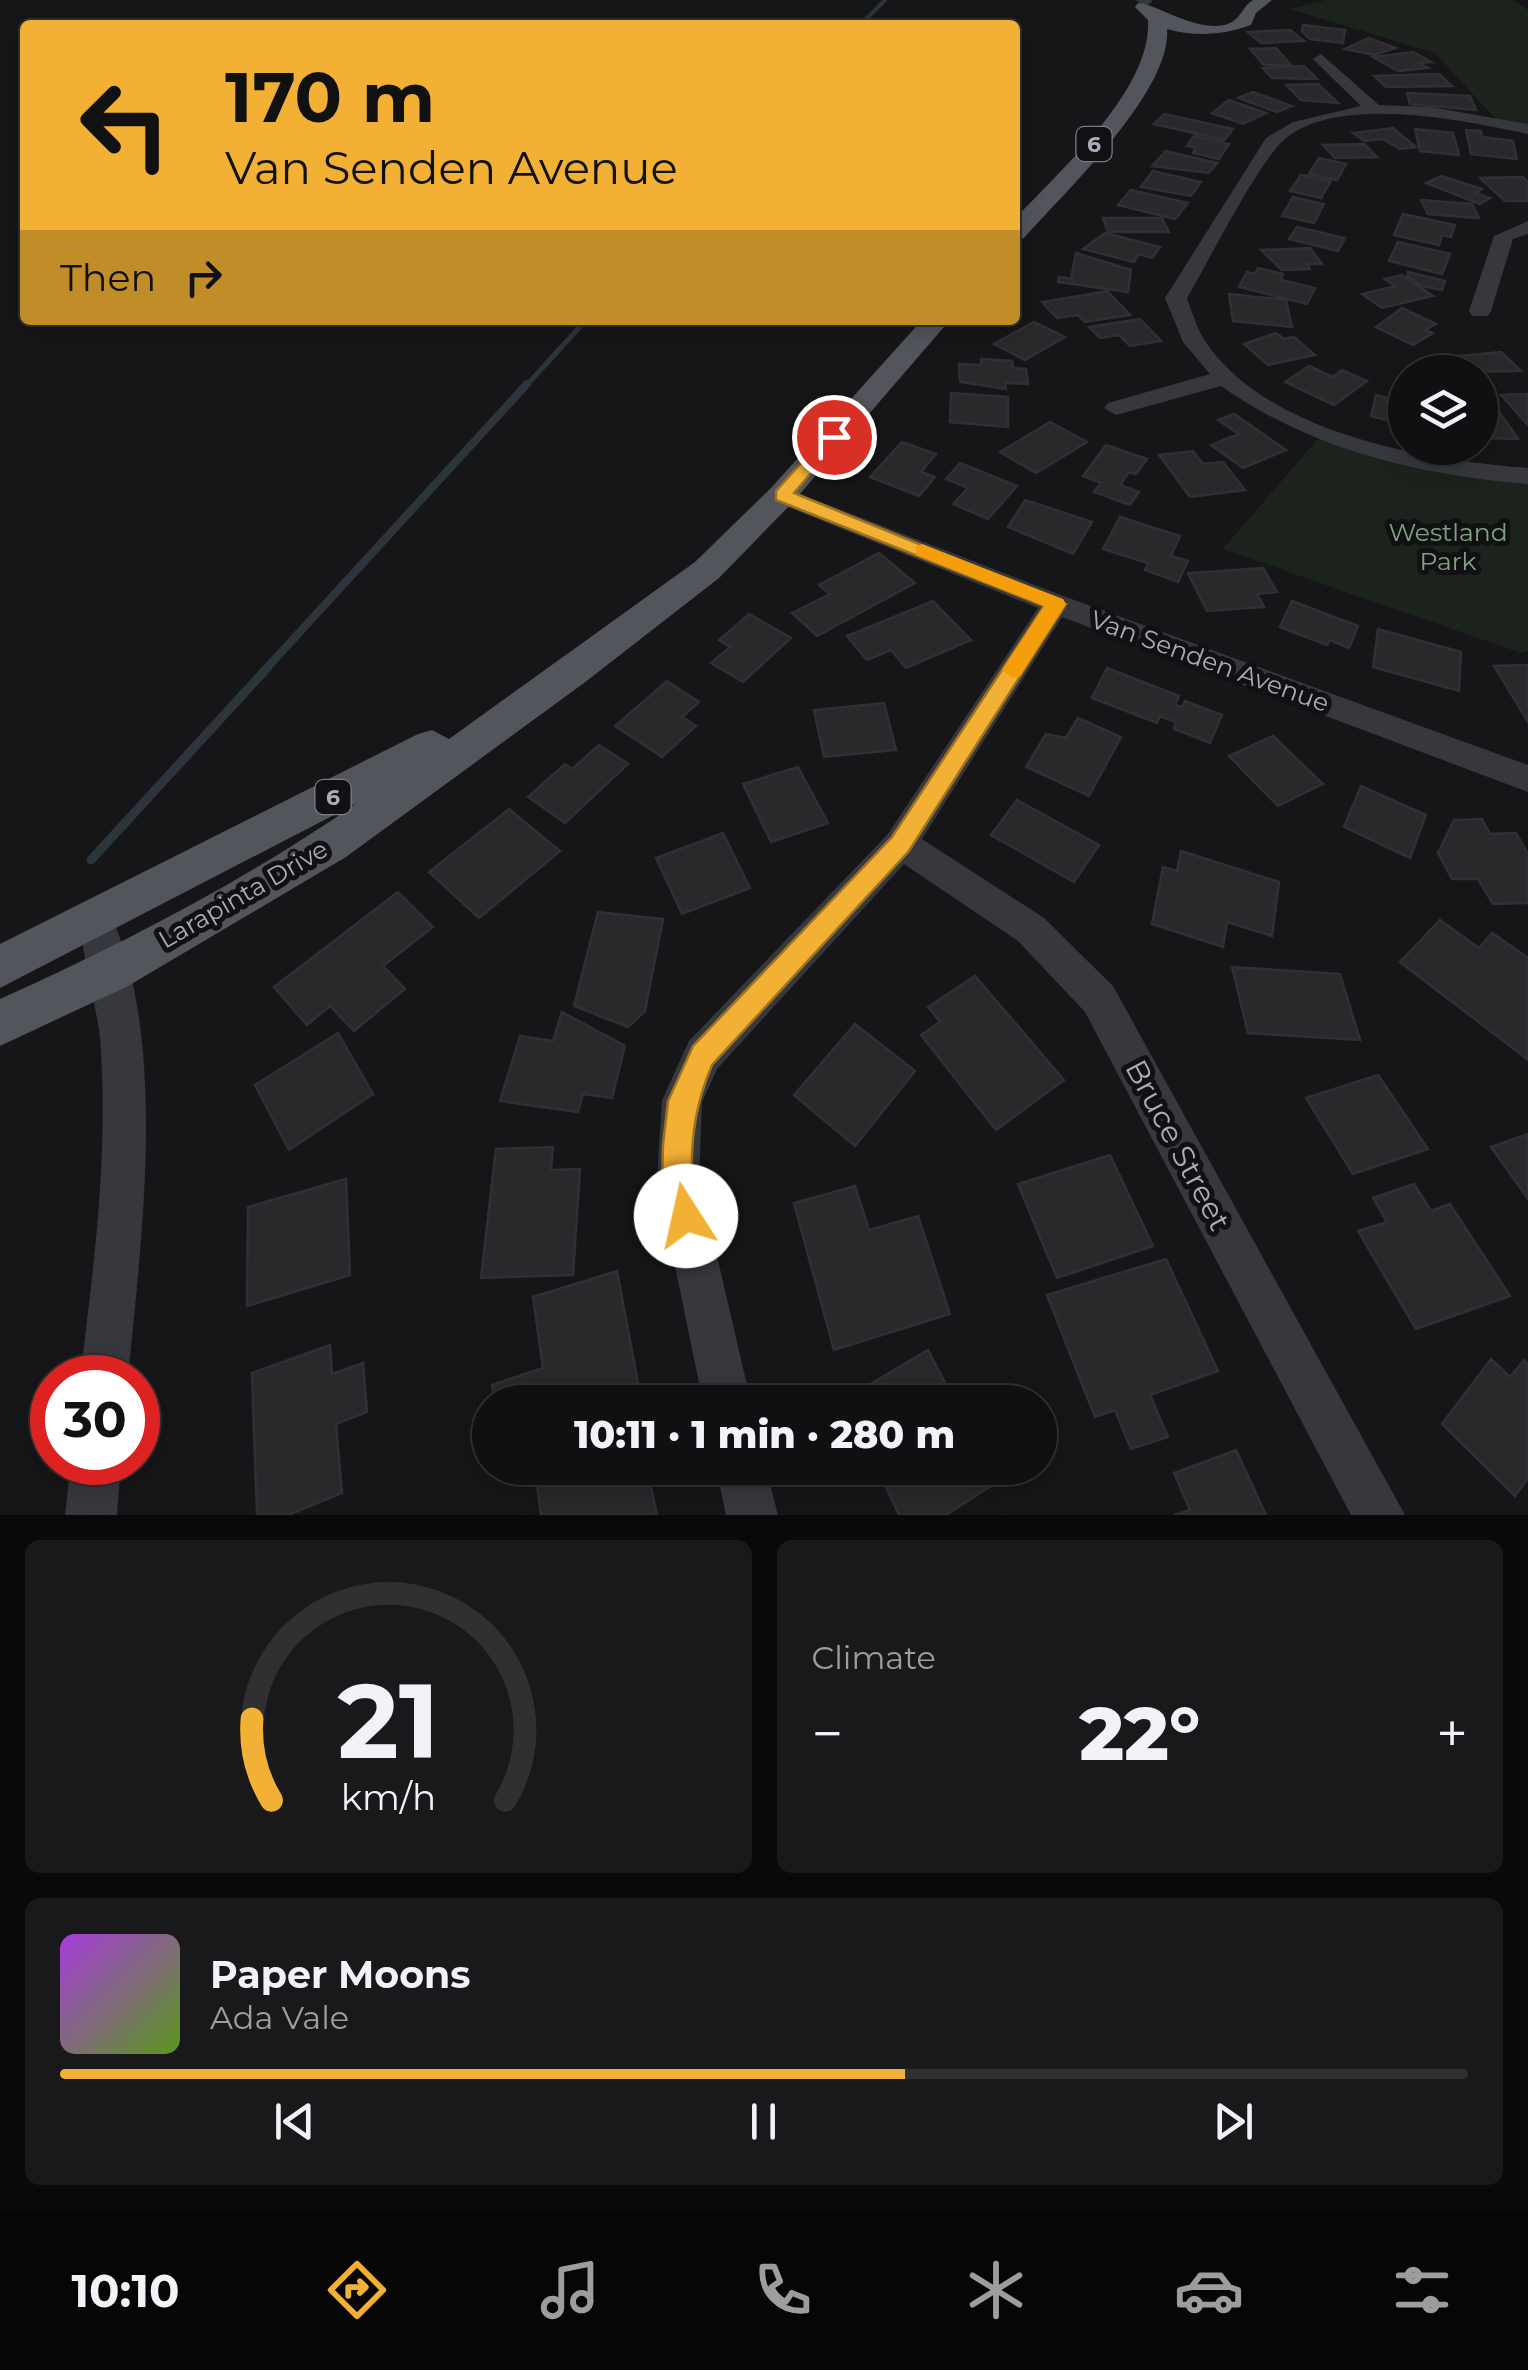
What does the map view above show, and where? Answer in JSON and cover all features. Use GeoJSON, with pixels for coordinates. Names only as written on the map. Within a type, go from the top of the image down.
{"type":"FeatureCollection","features":[{"type":"Feature","properties":{"kind":"main road"},"geometry":{"type":"LineString","coordinates":[[1157,19],[1161,47],[1245,21],[1240,6],[1264,0]]}},
{"type":"Feature","properties":{"kind":"main road"},"geometry":{"type":"LineString","coordinates":[[1145,1],[1144,9],[1157,19],[1216,28]]}},
{"type":"Feature","properties":{"kind":"main road","name":"6"},"geometry":{"type":"LineString","coordinates":[[1020,226],[1117,119],[1161,47]]}},
{"type":"Feature","properties":{"kind":"main road","name":"Larapinta Drive"},"geometry":{"type":"LineString","coordinates":[[0,1023],[112,971],[331,844],[570,673],[707,570],[782,496],[934,325]]}},
{"type":"Feature","properties":{"kind":"main road","name":"Larapinta Drive"},"geometry":{"type":"LineString","coordinates":[[0,968],[96,922],[570,673]]}},
{"type":"Feature","properties":{"kind":"street"},"geometry":{"type":"LineString","coordinates":[[1322,59],[1375,110]]}},
{"type":"Feature","properties":{"kind":"street"},"geometry":{"type":"LineString","coordinates":[[1528,130],[1375,110],[1290,128],[1272,142],[1176,298],[1181,319],[1222,378],[1322,434],[1382,456],[1446,470],[1528,476]]}},
{"type":"Feature","properties":{"kind":"street"},"geometry":{"type":"LineString","coordinates":[[1480,311],[1504,236],[1528,227]]}},
{"type":"Feature","properties":{"kind":"street"},"geometry":{"type":"LineString","coordinates":[[1116,408],[1222,378]]}},
{"type":"Feature","properties":{"kind":"street","name":"Van Senden Avenue"},"geometry":{"type":"LineString","coordinates":[[782,496],[1056,604],[1528,779]]}},
{"type":"Feature","properties":{"kind":"street"},"geometry":{"type":"LineString","coordinates":[[723,1385],[678,1179],[682,1101],[702,1055],[900,844],[1056,604]]}},
{"type":"Feature","properties":{"kind":"street","name":"Bruce Street"},"geometry":{"type":"LineString","coordinates":[[900,844],[984,893],[1060,951],[1100,999],[1378,1515]]}},
{"type":"Feature","properties":{"kind":"street"},"geometry":{"type":"LineString","coordinates":[[96,922],[112,971],[119,1016],[126,1161],[106,1355]]}},
{"type":"Feature","properties":{"kind":"street"},"geometry":{"type":"LineString","coordinates":[[91,1515],[94,1485]]}},
{"type":"Feature","properties":{"kind":"street"},"geometry":{"type":"LineString","coordinates":[[745,1485],[752,1515]]}},
{"type":"Feature","properties":{"kind":"green space"},"geometry":{"type":"Polygon","coordinates":[[[1326,0],[1512,0],[1528,10],[1528,129],[1500,124],[1435,53],[1290,9],[1326,0]]]}},
{"type":"Feature","properties":{"kind":"green space","name":"Westland Park"},"geometry":{"type":"Polygon","coordinates":[[[1322,434],[1388,447],[1388,465],[1474,465],[1528,476],[1528,651],[1521,653],[1223,549],[1322,434]]]}},
{"type":"Feature","properties":{"kind":"building"},"geometry":{"type":"Polygon","coordinates":[[[1303,25],[1345,30],[1343,43],[1310,39],[1302,31],[1303,25]]]}},
{"type":"Feature","properties":{"kind":"building"},"geometry":{"type":"Polygon","coordinates":[[[1290,30],[1304,41],[1261,43],[1248,32],[1290,30]]]}},
{"type":"Feature","properties":{"kind":"building"},"geometry":{"type":"Polygon","coordinates":[[[1368,38],[1396,48],[1374,55],[1345,49],[1368,38]]]}},
{"type":"Feature","properties":{"kind":"building"},"geometry":{"type":"Polygon","coordinates":[[[1276,48],[1291,65],[1264,65],[1250,49],[1276,48]]]}},
{"type":"Feature","properties":{"kind":"building"},"geometry":{"type":"Polygon","coordinates":[[[1413,52],[1431,62],[1419,63],[1428,68],[1398,71],[1373,57],[1413,52]]]}},
{"type":"Feature","properties":{"kind":"building"},"geometry":{"type":"Polygon","coordinates":[[[1304,66],[1317,79],[1272,78],[1263,68],[1304,66]]]}},
{"type":"Feature","properties":{"kind":"building"},"geometry":{"type":"Polygon","coordinates":[[[1439,74],[1452,86],[1386,87],[1374,76],[1439,74]]]}},
{"type":"Feature","properties":{"kind":"building"},"geometry":{"type":"Polygon","coordinates":[[[1318,84],[1338,103],[1301,100],[1286,85],[1318,84]]]}},
{"type":"Feature","properties":{"kind":"building"},"geometry":{"type":"Polygon","coordinates":[[[1253,92],[1292,106],[1277,112],[1238,98],[1253,92]]]}},
{"type":"Feature","properties":{"kind":"building"},"geometry":{"type":"Polygon","coordinates":[[[1407,93],[1470,96],[1476,110],[1410,104],[1407,93]]]}},
{"type":"Feature","properties":{"kind":"building"},"geometry":{"type":"Polygon","coordinates":[[[1229,100],[1266,113],[1243,124],[1212,113],[1229,100]]]}},
{"type":"Feature","properties":{"kind":"building"},"geometry":{"type":"Polygon","coordinates":[[[1164,114],[1233,129],[1224,140],[1154,124],[1164,114]]]}},
{"type":"Feature","properties":{"kind":"building"},"geometry":{"type":"Polygon","coordinates":[[[1393,128],[1416,147],[1400,149],[1383,139],[1364,141],[1353,133],[1393,128]]]}},
{"type":"Feature","properties":{"kind":"building"},"geometry":{"type":"Polygon","coordinates":[[[1415,129],[1453,133],[1459,155],[1420,151],[1415,129]]]}},
{"type":"Feature","properties":{"kind":"building"},"geometry":{"type":"Polygon","coordinates":[[[1466,130],[1481,131],[1482,137],[1513,141],[1517,159],[1471,154],[1466,130]]]}},
{"type":"Feature","properties":{"kind":"building"},"geometry":{"type":"Polygon","coordinates":[[[1194,136],[1229,144],[1219,159],[1193,153],[1196,148],[1187,146],[1194,136]]]}},
{"type":"Feature","properties":{"kind":"building"},"geometry":{"type":"Polygon","coordinates":[[[1364,144],[1377,157],[1335,158],[1323,145],[1364,144]]]}},
{"type":"Feature","properties":{"kind":"building"},"geometry":{"type":"Polygon","coordinates":[[[1166,151],[1217,163],[1209,173],[1152,166],[1166,151]]]}},
{"type":"Feature","properties":{"kind":"building"},"geometry":{"type":"Polygon","coordinates":[[[1319,158],[1346,164],[1337,180],[1309,174],[1319,158]]]}},
{"type":"Feature","properties":{"kind":"building"},"geometry":{"type":"Polygon","coordinates":[[[1153,171],[1201,182],[1191,196],[1141,187],[1153,171]]]}},
{"type":"Feature","properties":{"kind":"building"},"geometry":{"type":"Polygon","coordinates":[[[1301,175],[1331,181],[1321,198],[1290,191],[1301,175]]]}},
{"type":"Feature","properties":{"kind":"building"},"geometry":{"type":"Polygon","coordinates":[[[1441,176],[1482,189],[1476,193],[1490,198],[1480,204],[1426,183],[1441,176]]]}},
{"type":"Feature","properties":{"kind":"building"},"geometry":{"type":"Polygon","coordinates":[[[1523,177],[1528,182],[1528,201],[1505,201],[1480,178],[1523,177]]]}},
{"type":"Feature","properties":{"kind":"building"},"geometry":{"type":"Polygon","coordinates":[[[1131,190],[1188,203],[1175,219],[1118,205],[1131,190]]]}},
{"type":"Feature","properties":{"kind":"building"},"geometry":{"type":"Polygon","coordinates":[[[1293,197],[1324,204],[1314,223],[1282,216],[1293,197]]]}},
{"type":"Feature","properties":{"kind":"building"},"geometry":{"type":"Polygon","coordinates":[[[1421,200],[1472,204],[1479,218],[1428,214],[1421,200]]]}},
{"type":"Feature","properties":{"kind":"building"},"geometry":{"type":"Polygon","coordinates":[[[1403,214],[1455,225],[1451,237],[1442,235],[1439,245],[1394,235],[1403,214]]]}},
{"type":"Feature","properties":{"kind":"building"},"geometry":{"type":"Polygon","coordinates":[[[1103,218],[1162,218],[1169,232],[1108,232],[1103,218]]]}},
{"type":"Feature","properties":{"kind":"building"},"geometry":{"type":"Polygon","coordinates":[[[1297,227],[1345,238],[1338,251],[1289,239],[1297,227]]]}},
{"type":"Feature","properties":{"kind":"building"},"geometry":{"type":"Polygon","coordinates":[[[1105,233],[1160,247],[1152,258],[1139,254],[1134,262],[1083,249],[1105,233]]]}},
{"type":"Feature","properties":{"kind":"building"},"geometry":{"type":"Polygon","coordinates":[[[1398,242],[1450,254],[1442,274],[1389,261],[1398,242]]]}},
{"type":"Feature","properties":{"kind":"building"},"geometry":{"type":"Polygon","coordinates":[[[1310,248],[1322,264],[1307,264],[1310,269],[1282,270],[1261,250],[1310,248]]]}},
{"type":"Feature","properties":{"kind":"building"},"geometry":{"type":"Polygon","coordinates":[[[1076,253],[1131,270],[1128,292],[1058,282],[1059,277],[1071,279],[1076,253]]]}},
{"type":"Feature","properties":{"kind":"building"},"geometry":{"type":"Polygon","coordinates":[[[1258,268],[1283,274],[1281,280],[1315,288],[1307,304],[1239,287],[1247,272],[1255,274],[1258,268]]]}},
{"type":"Feature","properties":{"kind":"building"},"geometry":{"type":"Polygon","coordinates":[[[1408,272],[1445,281],[1442,290],[1422,286],[1407,276],[1408,272]]]}},
{"type":"Feature","properties":{"kind":"building"},"geometry":{"type":"Polygon","coordinates":[[[1402,275],[1433,296],[1382,308],[1362,294],[1395,286],[1385,279],[1402,275]]]}},
{"type":"Feature","properties":{"kind":"building"},"geometry":{"type":"Polygon","coordinates":[[[1107,291],[1130,315],[1085,322],[1078,315],[1057,318],[1042,302],[1107,291]]]}},
{"type":"Feature","properties":{"kind":"building"},"geometry":{"type":"Polygon","coordinates":[[[1229,294],[1286,300],[1292,327],[1233,321],[1229,294]]]}},
{"type":"Feature","properties":{"kind":"building"},"geometry":{"type":"Polygon","coordinates":[[[1402,308],[1436,324],[1425,330],[1433,333],[1413,345],[1376,327],[1402,308]]]}},
{"type":"Feature","properties":{"kind":"building"},"geometry":{"type":"Polygon","coordinates":[[[1140,319],[1161,341],[1130,346],[1119,335],[1100,338],[1089,327],[1140,319]]]}},
{"type":"Feature","properties":{"kind":"building"},"geometry":{"type":"Polygon","coordinates":[[[1034,322],[1065,337],[1025,360],[994,344],[1034,322]]]}},
{"type":"Feature","properties":{"kind":"building"},"geometry":{"type":"Polygon","coordinates":[[[1276,333],[1284,339],[1294,337],[1315,355],[1268,365],[1244,344],[1276,333]]]}},
{"type":"Feature","properties":{"kind":"building"},"geometry":{"type":"Polygon","coordinates":[[[1501,352],[1521,371],[1498,371],[1498,355],[1469,355],[1501,352]]]}},
{"type":"Feature","properties":{"kind":"building"},"geometry":{"type":"Polygon","coordinates":[[[981,359],[1012,361],[1013,368],[1026,369],[1028,384],[1005,383],[1006,389],[960,382],[959,364],[981,365],[981,359]]]}},
{"type":"Feature","properties":{"kind":"building"},"geometry":{"type":"Polygon","coordinates":[[[1309,366],[1333,377],[1342,370],[1367,381],[1334,405],[1285,382],[1309,366]]]}},
{"type":"Feature","properties":{"kind":"building"},"geometry":{"type":"Polygon","coordinates":[[[951,393],[1008,397],[1008,427],[950,422],[951,393]]]}},
{"type":"Feature","properties":{"kind":"building"},"geometry":{"type":"Polygon","coordinates":[[[1528,394],[1528,425],[1501,395],[1528,394]]]}},
{"type":"Feature","properties":{"kind":"building"},"geometry":{"type":"Polygon","coordinates":[[[1376,395],[1388,398],[1388,420],[1371,416],[1376,395]]]}},
{"type":"Feature","properties":{"kind":"building"},"geometry":{"type":"Polygon","coordinates":[[[1498,410],[1518,439],[1498,438],[1498,410]]]}},
{"type":"Feature","properties":{"kind":"building"},"geometry":{"type":"Polygon","coordinates":[[[1234,414],[1286,450],[1243,468],[1211,445],[1239,434],[1218,420],[1234,414]]]}},
{"type":"Feature","properties":{"kind":"building"},"geometry":{"type":"Polygon","coordinates":[[[1050,422],[1087,442],[1036,473],[1000,452],[1050,422]]]}},
{"type":"Feature","properties":{"kind":"building"},"geometry":{"type":"Polygon","coordinates":[[[902,442],[936,454],[921,472],[935,477],[919,496],[870,477],[902,442]]]}},
{"type":"Feature","properties":{"kind":"building"},"geometry":{"type":"Polygon","coordinates":[[[1106,445],[1147,459],[1136,474],[1129,472],[1120,485],[1139,492],[1130,505],[1094,492],[1101,483],[1083,476],[1106,445]]]}},
{"type":"Feature","properties":{"kind":"building"},"geometry":{"type":"Polygon","coordinates":[[[1193,451],[1203,464],[1223,462],[1245,490],[1190,497],[1159,455],[1193,451]]]}},
{"type":"Feature","properties":{"kind":"building"},"geometry":{"type":"Polygon","coordinates":[[[960,463],[1017,486],[988,519],[953,504],[968,488],[946,479],[960,463]]]}},
{"type":"Feature","properties":{"kind":"building"},"geometry":{"type":"Polygon","coordinates":[[[1025,500],[1092,522],[1073,554],[1008,527],[1025,500]]]}},
{"type":"Feature","properties":{"kind":"building"},"geometry":{"type":"Polygon","coordinates":[[[1120,517],[1180,536],[1171,556],[1188,561],[1178,582],[1145,570],[1148,563],[1103,549],[1120,517]]]}},
{"type":"Feature","properties":{"kind":"building"},"geometry":{"type":"Polygon","coordinates":[[[879,553],[915,583],[817,636],[792,613],[830,594],[819,585],[879,553]]]}},
{"type":"Feature","properties":{"kind":"building"},"geometry":{"type":"Polygon","coordinates":[[[1263,568],[1277,592],[1257,594],[1264,607],[1207,611],[1188,573],[1263,568]]]}},
{"type":"Feature","properties":{"kind":"building"},"geometry":{"type":"Polygon","coordinates":[[[933,601],[971,640],[906,668],[891,650],[867,660],[847,636],[933,601]]]}},
{"type":"Feature","properties":{"kind":"building"},"geometry":{"type":"Polygon","coordinates":[[[1292,601],[1358,626],[1349,648],[1330,640],[1327,645],[1280,627],[1292,601]]]}},
{"type":"Feature","properties":{"kind":"building"},"geometry":{"type":"Polygon","coordinates":[[[749,614],[791,638],[743,682],[711,663],[730,647],[719,640],[749,614]]]}},
{"type":"Feature","properties":{"kind":"building"},"geometry":{"type":"Polygon","coordinates":[[[1378,629],[1461,652],[1459,691],[1373,667],[1378,629]]]}},
{"type":"Feature","properties":{"kind":"building"},"geometry":{"type":"Polygon","coordinates":[[[1528,665],[1528,722],[1494,666],[1528,665]]]}},
{"type":"Feature","properties":{"kind":"building"},"geometry":{"type":"Polygon","coordinates":[[[1107,668],[1179,696],[1175,705],[1182,707],[1185,701],[1222,715],[1210,743],[1174,729],[1176,722],[1160,716],[1157,723],[1092,698],[1107,668]]]}},
{"type":"Feature","properties":{"kind":"building"},"geometry":{"type":"Polygon","coordinates":[[[667,681],[699,702],[682,717],[696,726],[662,757],[615,726],[667,681]]]}},
{"type":"Feature","properties":{"kind":"building"},"geometry":{"type":"Polygon","coordinates":[[[884,703],[896,750],[824,757],[814,710],[884,703]]]}},
{"type":"Feature","properties":{"kind":"building"},"geometry":{"type":"Polygon","coordinates":[[[1078,718],[1121,737],[1089,796],[1026,767],[1046,734],[1066,738],[1078,718]]]}},
{"type":"Feature","properties":{"kind":"building"},"geometry":{"type":"Polygon","coordinates":[[[1273,736],[1323,784],[1278,806],[1229,756],[1273,736]]]}},
{"type":"Feature","properties":{"kind":"building"},"geometry":{"type":"Polygon","coordinates":[[[599,745],[628,764],[565,823],[528,797],[565,764],[572,769],[599,745]]]}},
{"type":"Feature","properties":{"kind":"building"},"geometry":{"type":"Polygon","coordinates":[[[798,767],[828,823],[771,842],[743,784],[798,767]]]}},
{"type":"Feature","properties":{"kind":"building"},"geometry":{"type":"Polygon","coordinates":[[[1361,786],[1426,815],[1410,858],[1344,827],[1361,786]]]}},
{"type":"Feature","properties":{"kind":"building"},"geometry":{"type":"Polygon","coordinates":[[[1017,800],[1099,845],[1074,882],[991,835],[1017,800]]]}},
{"type":"Feature","properties":{"kind":"building"},"geometry":{"type":"Polygon","coordinates":[[[509,809],[560,851],[479,918],[429,872],[509,809]]]}},
{"type":"Feature","properties":{"kind":"building"},"geometry":{"type":"Polygon","coordinates":[[[1482,819],[1490,834],[1516,833],[1528,854],[1528,903],[1493,904],[1478,879],[1452,879],[1438,853],[1454,820],[1482,819]]]}},
{"type":"Feature","properties":{"kind":"building"},"geometry":{"type":"Polygon","coordinates":[[[723,833],[750,888],[682,914],[656,858],[723,833]]]}},
{"type":"Feature","properties":{"kind":"building"},"geometry":{"type":"Polygon","coordinates":[[[1181,851],[1279,882],[1272,936],[1227,922],[1223,947],[1152,924],[1163,867],[1177,871],[1181,851]]]}},
{"type":"Feature","properties":{"kind":"building"},"geometry":{"type":"Polygon","coordinates":[[[398,892],[433,927],[383,966],[405,989],[354,1031],[330,1006],[307,1025],[274,987],[398,892]]]}},
{"type":"Feature","properties":{"kind":"building"},"geometry":{"type":"Polygon","coordinates":[[[598,912],[663,919],[645,1011],[628,1027],[574,1006],[598,912]]]}},
{"type":"Feature","properties":{"kind":"building"},"geometry":{"type":"Polygon","coordinates":[[[1440,920],[1479,948],[1492,933],[1528,958],[1527,1059],[1400,962],[1440,920]]]}},
{"type":"Feature","properties":{"kind":"building"},"geometry":{"type":"Polygon","coordinates":[[[1232,967],[1340,974],[1360,1040],[1248,1033],[1232,967]]]}},
{"type":"Feature","properties":{"kind":"building"},"geometry":{"type":"Polygon","coordinates":[[[975,976],[1064,1080],[996,1130],[921,1035],[940,1022],[928,1007],[975,976]]]}},
{"type":"Feature","properties":{"kind":"building"},"geometry":{"type":"Polygon","coordinates":[[[562,1012],[625,1046],[612,1098],[583,1094],[578,1112],[500,1101],[520,1036],[553,1041],[562,1012]]]}},
{"type":"Feature","properties":{"kind":"building"},"geometry":{"type":"Polygon","coordinates":[[[855,1024],[915,1071],[855,1146],[794,1095],[855,1024]]]}},
{"type":"Feature","properties":{"kind":"building"},"geometry":{"type":"Polygon","coordinates":[[[338,1033],[373,1094],[289,1150],[255,1085],[338,1033]]]}},
{"type":"Feature","properties":{"kind":"building"},"geometry":{"type":"Polygon","coordinates":[[[1378,1075],[1428,1149],[1353,1174],[1306,1098],[1378,1075]]]}},
{"type":"Feature","properties":{"kind":"building"},"geometry":{"type":"Polygon","coordinates":[[[1528,1134],[1528,1199],[1491,1147],[1528,1134]]]}},
{"type":"Feature","properties":{"kind":"building"},"geometry":{"type":"Polygon","coordinates":[[[553,1147],[551,1170],[580,1169],[573,1275],[481,1278],[496,1149],[553,1147]]]}},
{"type":"Feature","properties":{"kind":"building"},"geometry":{"type":"Polygon","coordinates":[[[1110,1155],[1153,1246],[1057,1278],[1018,1184],[1110,1155]]]}},
{"type":"Feature","properties":{"kind":"building"},"geometry":{"type":"Polygon","coordinates":[[[346,1179],[350,1275],[247,1306],[248,1207],[346,1179]]]}},
{"type":"Feature","properties":{"kind":"building"},"geometry":{"type":"Polygon","coordinates":[[[1414,1184],[1431,1211],[1450,1204],[1510,1296],[1416,1329],[1358,1231],[1387,1222],[1373,1198],[1414,1184]]]}},
{"type":"Feature","properties":{"kind":"building"},"geometry":{"type":"Polygon","coordinates":[[[855,1186],[869,1230],[918,1216],[950,1314],[834,1350],[794,1203],[855,1186]]]}},
{"type":"Feature","properties":{"kind":"building"},"geometry":{"type":"Polygon","coordinates":[[[1166,1259],[1218,1371],[1150,1395],[1168,1437],[1131,1449],[1115,1410],[1095,1417],[1047,1295],[1166,1259]]]}},
{"type":"Feature","properties":{"kind":"building"},"geometry":{"type":"Polygon","coordinates":[[[617,1271],[638,1385],[492,1385],[543,1368],[533,1297],[617,1271]]]}},
{"type":"Feature","properties":{"kind":"building"},"geometry":{"type":"Polygon","coordinates":[[[330,1345],[332,1374],[363,1363],[367,1412],[336,1424],[342,1493],[288,1515],[257,1515],[252,1373],[330,1345]]]}},
{"type":"Feature","properties":{"kind":"building"},"geometry":{"type":"Polygon","coordinates":[[[928,1350],[946,1385],[869,1385],[928,1350]]]}},
{"type":"Feature","properties":{"kind":"building"},"geometry":{"type":"Polygon","coordinates":[[[1491,1359],[1510,1377],[1524,1360],[1528,1364],[1528,1478],[1515,1496],[1442,1424],[1491,1359]]]}},
{"type":"Feature","properties":{"kind":"building"},"geometry":{"type":"Polygon","coordinates":[[[1236,1450],[1266,1515],[1174,1515],[1190,1510],[1174,1473],[1236,1450]]]}},
{"type":"Feature","properties":{"kind":"building"},"geometry":{"type":"Polygon","coordinates":[[[537,1485],[651,1485],[657,1515],[541,1515],[537,1485]]]}},
{"type":"Feature","properties":{"kind":"building"},"geometry":{"type":"Polygon","coordinates":[[[885,1485],[992,1485],[946,1515],[899,1515],[885,1485]]]}},
{"type":"Feature","properties":{"kind":"waterway"},"geometry":{"type":"LineString","coordinates":[[865,20],[885,0]]}},
{"type":"Feature","properties":{"kind":"waterway"},"geometry":{"type":"LineString","coordinates":[[525,387],[581,325]]}},
{"type":"Feature","properties":{"kind":"waterway"},"geometry":{"type":"LineString","coordinates":[[265,670],[527,384]]}},
{"type":"Feature","properties":{"kind":"waterway"},"geometry":{"type":"LineString","coordinates":[[91,860],[268,667]]}},
{"type":"Feature","properties":{"kind":"slow traffic"},"geometry":{"type":"LineString","coordinates":[[922,551],[1056,604],[1013,670]]}},
{"type":"Feature","properties":{"kind":"route"},"geometry":{"type":"LineString","coordinates":[[686,1216],[678,1179],[682,1101],[702,1055],[900,844],[1056,604],[782,496],[834,437]]}}]}
